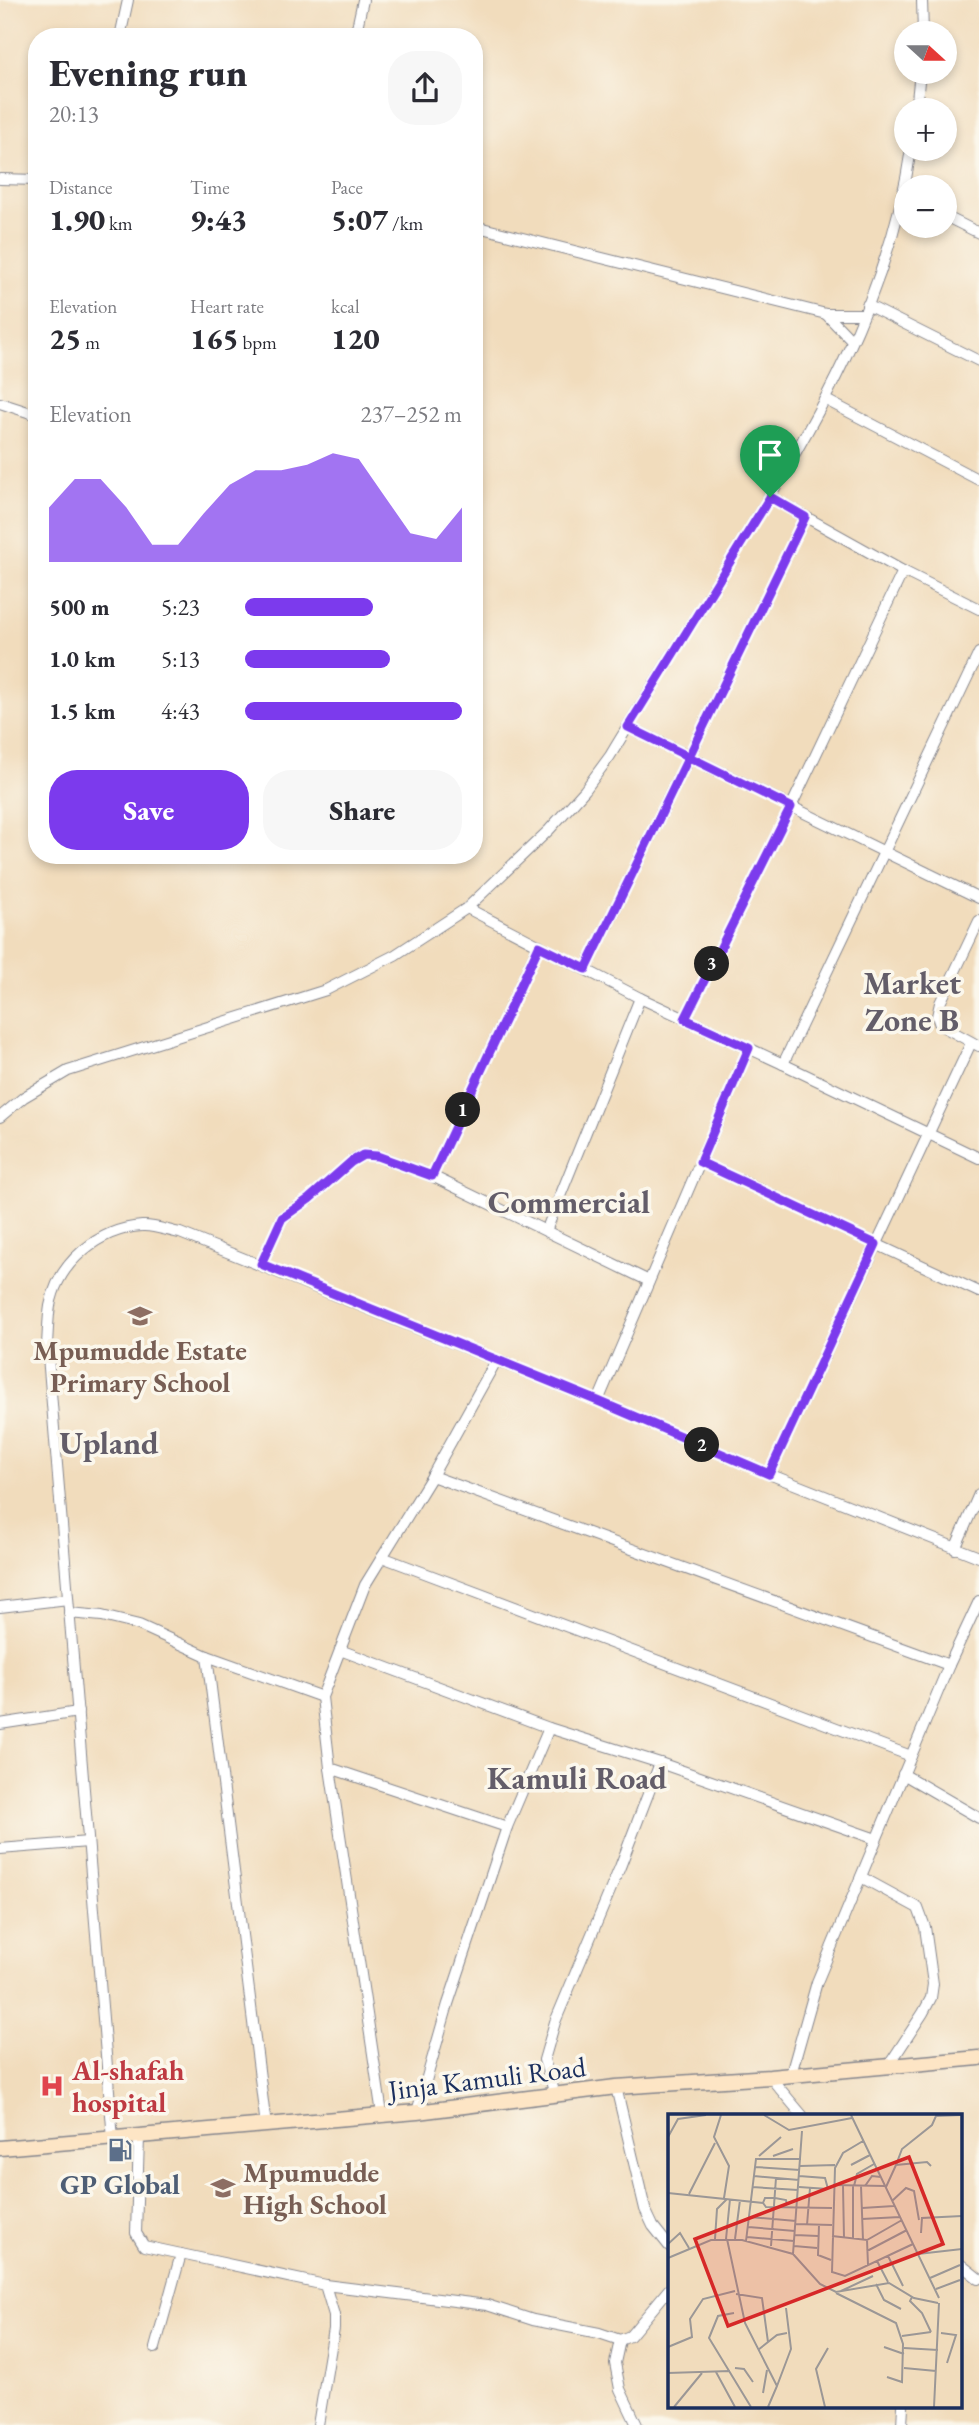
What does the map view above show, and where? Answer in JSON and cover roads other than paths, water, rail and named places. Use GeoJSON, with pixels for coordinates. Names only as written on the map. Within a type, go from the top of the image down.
{"type":"FeatureCollection","features":[{"type":"Feature","properties":{"kind":"main road","name":"Jinja Kamuli Road"},"geometry":{"type":"LineString","coordinates":[[0,2148],[417,2112],[616,2087],[770,2077],[979,2058]]}},
{"type":"Feature","properties":{"kind":"street"},"geometry":{"type":"LineString","coordinates":[[122,28],[128,0]]}},
{"type":"Feature","properties":{"kind":"street"},"geometry":{"type":"LineString","coordinates":[[357,28],[363,0]]}},
{"type":"Feature","properties":{"kind":"street"},"geometry":{"type":"LineString","coordinates":[[922,0],[923,21]]}},
{"type":"Feature","properties":{"kind":"street"},"geometry":{"type":"LineString","coordinates":[[0,179],[28,180]]}},
{"type":"Feature","properties":{"kind":"street"},"geometry":{"type":"LineString","coordinates":[[957,222],[979,233]]}},
{"type":"Feature","properties":{"kind":"street"},"geometry":{"type":"LineString","coordinates":[[0,1117],[24,1097],[68,1070],[326,990],[394,955],[467,908],[550,830],[585,790],[628,727],[770,497],[826,400],[865,310],[894,226]]}},
{"type":"Feature","properties":{"kind":"street"},"geometry":{"type":"LineString","coordinates":[[483,228],[826,314],[865,310],[979,361]]}},
{"type":"Feature","properties":{"kind":"street"},"geometry":{"type":"LineString","coordinates":[[826,314],[852,341]]}},
{"type":"Feature","properties":{"kind":"street"},"geometry":{"type":"LineString","coordinates":[[826,400],[979,480]]}},
{"type":"Feature","properties":{"kind":"street"},"geometry":{"type":"LineString","coordinates":[[0,403],[28,412]]}},
{"type":"Feature","properties":{"kind":"street"},"geometry":{"type":"LineString","coordinates":[[770,497],[903,571],[979,609]]}},
{"type":"Feature","properties":{"kind":"street"},"geometry":{"type":"LineString","coordinates":[[586,969],[805,517]]}},
{"type":"Feature","properties":{"kind":"street"},"geometry":{"type":"LineString","coordinates":[[685,1019],[791,807],[903,571]]}},
{"type":"Feature","properties":{"kind":"street"},"geometry":{"type":"LineString","coordinates":[[783,1064],[979,653]]}},
{"type":"Feature","properties":{"kind":"street"},"geometry":{"type":"LineString","coordinates":[[628,727],[979,898]]}},
{"type":"Feature","properties":{"kind":"street"},"geometry":{"type":"LineString","coordinates":[[467,908],[640,998],[979,1158]]}},
{"type":"Feature","properties":{"kind":"street"},"geometry":{"type":"LineString","coordinates":[[769,1474],[928,1133],[975,1045],[940,1025],[937,1016],[940,1003],[979,921]]}},
{"type":"Feature","properties":{"kind":"street"},"geometry":{"type":"LineString","coordinates":[[432,1176],[539,946]]}},
{"type":"Feature","properties":{"kind":"street"},"geometry":{"type":"LineString","coordinates":[[546,1231],[640,998]]}},
{"type":"Feature","properties":{"kind":"street"},"geometry":{"type":"LineString","coordinates":[[598,1401],[749,1048]]}},
{"type":"Feature","properties":{"kind":"street"},"geometry":{"type":"LineString","coordinates":[[261,1264],[282,1218],[363,1155],[377,1156],[432,1176],[649,1281]]}},
{"type":"Feature","properties":{"kind":"street"},"geometry":{"type":"LineString","coordinates":[[700,1162],[979,1292]]}},
{"type":"Feature","properties":{"kind":"street"},"geometry":{"type":"LineString","coordinates":[[113,2139],[47,1344],[50,1304],[63,1272],[86,1248],[113,1231],[145,1226],[180,1233],[979,1558]]}},
{"type":"Feature","properties":{"kind":"street"},"geometry":{"type":"LineString","coordinates":[[382,2114],[330,1768],[322,1697],[365,1585],[432,1476],[496,1361]]}},
{"type":"Feature","properties":{"kind":"street"},"geometry":{"type":"LineString","coordinates":[[432,1476],[949,1665]]}},
{"type":"Feature","properties":{"kind":"street"},"geometry":{"type":"LineString","coordinates":[[955,1549],[978,1500]]}},
{"type":"Feature","properties":{"kind":"street"},"geometry":{"type":"LineString","coordinates":[[382,1557],[911,1756]]}},
{"type":"Feature","properties":{"kind":"street"},"geometry":{"type":"LineString","coordinates":[[0,1606],[68,1599]]}},
{"type":"Feature","properties":{"kind":"street"},"geometry":{"type":"LineString","coordinates":[[791,2074],[817,1982],[949,1665],[979,1601]]}},
{"type":"Feature","properties":{"kind":"street"},"geometry":{"type":"LineString","coordinates":[[69,1613],[130,1622],[207,1656],[322,1697]]}},
{"type":"Feature","properties":{"kind":"street"},"geometry":{"type":"LineString","coordinates":[[340,1650],[549,1728],[660,1763],[876,1839]]}},
{"type":"Feature","properties":{"kind":"street"},"geometry":{"type":"LineString","coordinates":[[207,1656],[266,2126]]}},
{"type":"Feature","properties":{"kind":"street"},"geometry":{"type":"LineString","coordinates":[[0,1724],[78,1712]]}},
{"type":"Feature","properties":{"kind":"street"},"geometry":{"type":"LineString","coordinates":[[417,2112],[447,2004],[507,1827],[549,1728]]}},
{"type":"Feature","properties":{"kind":"street"},"geometry":{"type":"LineString","coordinates":[[555,2094],[544,2060],[555,2022],[660,1763]]}},
{"type":"Feature","properties":{"kind":"street"},"geometry":{"type":"LineString","coordinates":[[330,1768],[507,1827]]}},
{"type":"Feature","properties":{"kind":"street"},"geometry":{"type":"LineString","coordinates":[[903,1774],[979,1818]]}},
{"type":"Feature","properties":{"kind":"street"},"geometry":{"type":"LineString","coordinates":[[0,1849],[88,1842]]}},
{"type":"Feature","properties":{"kind":"street"},"geometry":{"type":"LineString","coordinates":[[861,1877],[918,1908],[925,1927],[933,1984],[931,1998],[889,2065]]}},
{"type":"Feature","properties":{"kind":"street"},"geometry":{"type":"LineString","coordinates":[[770,2077],[801,2114]]}},
{"type":"Feature","properties":{"kind":"street"},"geometry":{"type":"LineString","coordinates":[[616,2087],[645,2209],[653,2226],[668,2245]]}},
{"type":"Feature","properties":{"kind":"street"},"geometry":{"type":"LineString","coordinates":[[139,2137],[136,2233],[145,2246],[325,2285],[487,2305],[533,2320],[599,2333],[620,2340],[630,2336],[668,2290]]}},
{"type":"Feature","properties":{"kind":"street"},"geometry":{"type":"LineString","coordinates":[[155,2348],[181,2254]]}},
{"type":"Feature","properties":{"kind":"street"},"geometry":{"type":"LineString","coordinates":[[962,2265],[979,2279]]}},
{"type":"Feature","properties":{"kind":"street"},"geometry":{"type":"LineString","coordinates":[[318,2425],[334,2329],[334,2315],[325,2285]]}},
{"type":"Feature","properties":{"kind":"street"},"geometry":{"type":"LineString","coordinates":[[620,2340],[615,2362],[620,2389],[637,2425]]}},
{"type":"Feature","properties":{"kind":"place","name":"Mpumudde Estate Primary School"},"geometry":{"type":"Point","coordinates":[140,1316]}},
{"type":"Feature","properties":{"kind":"place","name":"Al-shafah hospital"},"geometry":{"type":"Point","coordinates":[52,2086]}},
{"type":"Feature","properties":{"kind":"place","name":"GP Global"},"geometry":{"type":"Point","coordinates":[120,2150]}},
{"type":"Feature","properties":{"kind":"place","name":"Mpumudde High School"},"geometry":{"type":"Point","coordinates":[223,2188]}},
{"type":"Feature","properties":{"kind":"district","name":"Market Zone B"},"geometry":{"type":"Point","coordinates":[912,1002]}},
{"type":"Feature","properties":{"kind":"district","name":"Commercial"},"geometry":{"type":"Point","coordinates":[569,1202]}},
{"type":"Feature","properties":{"kind":"district","name":"Upland"},"geometry":{"type":"Point","coordinates":[109,1443]}},
{"type":"Feature","properties":{"kind":"district","name":"Kamuli Road"},"geometry":{"type":"Point","coordinates":[577,1778]}}]}
